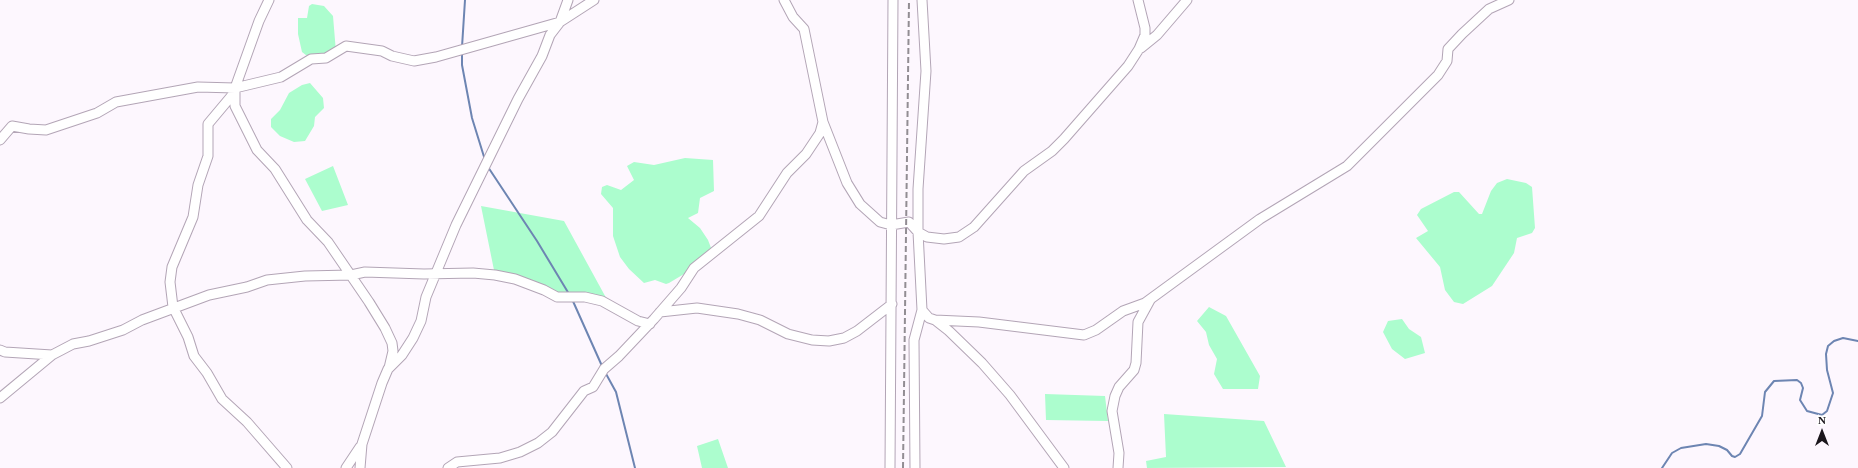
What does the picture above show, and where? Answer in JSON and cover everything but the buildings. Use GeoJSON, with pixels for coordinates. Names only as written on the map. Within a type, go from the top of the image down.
{"type":"FeatureCollection","features":[{"type":"Feature","properties":{"kind":"street"},"geometry":{"type":"LineString","coordinates":[[269,0],[259,21],[234,91],[208,124],[208,156],[198,185],[193,217],[172,268],[170,282],[173,307],[188,338],[194,356],[207,373],[222,399],[252,427],[287,468]]}},
{"type":"Feature","properties":{"kind":"street"},"geometry":{"type":"LineString","coordinates":[[388,369],[402,355],[413,338],[421,320],[426,297],[435,274],[473,188],[487,165],[518,99],[542,56],[550,35],[560,22],[568,0]]}},
{"type":"Feature","properties":{"kind":"street"},"geometry":{"type":"LineString","coordinates":[[0,140],[12,126],[46,130],[97,113],[116,102],[198,87],[234,91],[281,76],[311,59],[326,58],[346,46],[382,51],[392,56],[414,61],[449,54],[560,22],[594,0]]}},
{"type":"Feature","properties":{"kind":"street"},"geometry":{"type":"LineString","coordinates":[[784,0],[793,17],[804,29],[823,122],[847,183],[860,204],[880,222],[891,225],[909,222],[918,232],[928,238],[944,239],[959,237],[972,229],[1024,172],[1050,153],[1122,73],[1139,49],[1157,35],[1187,0]]}},
{"type":"Feature","properties":{"kind":"street"},"geometry":{"type":"LineString","coordinates":[[890,468],[893,0]]}},
{"type":"Feature","properties":{"kind":"street"},"geometry":{"type":"LineString","coordinates":[[915,468],[914,340],[922,310],[918,232],[920,138],[926,71],[922,0]]}},
{"type":"Feature","properties":{"kind":"street"},"geometry":{"type":"LineString","coordinates":[[1138,0],[1145,30],[1139,49]]}},
{"type":"Feature","properties":{"kind":"street"},"geometry":{"type":"LineString","coordinates":[[935,320],[986,323],[1084,335],[1096,330],[1120,312],[1138,306],[1150,299],[1260,219],[1347,166],[1438,75],[1447,62],[1448,49],[1462,34],[1489,9],[1509,0]]}},
{"type":"Feature","properties":{"kind":"street"},"geometry":{"type":"LineString","coordinates":[[234,91],[235,106],[257,150],[275,169],[307,220],[328,242],[370,302],[392,343],[393,351],[388,369],[362,444],[360,468]]}},
{"type":"Feature","properties":{"kind":"street"},"geometry":{"type":"LineString","coordinates":[[448,468],[457,462],[500,458],[520,452],[538,443],[552,432],[584,391],[593,387],[604,370],[650,324],[681,288],[694,268],[759,216],[787,173],[806,154],[820,133],[823,122]]}},
{"type":"Feature","properties":{"kind":"street"},"geometry":{"type":"LineString","coordinates":[[0,398],[52,355],[73,344],[89,341],[123,330],[173,307],[209,295],[247,287],[267,280],[305,276],[351,275],[365,272],[435,274],[473,273],[515,280],[544,290],[557,297],[585,297],[602,301],[638,321],[650,324]]}},
{"type":"Feature","properties":{"kind":"street"},"geometry":{"type":"LineString","coordinates":[[1118,468],[1119,452],[1112,411],[1115,396],[1119,387],[1134,370],[1136,363],[1138,322],[1150,299]]}},
{"type":"Feature","properties":{"kind":"street"},"geometry":{"type":"LineString","coordinates":[[660,312],[697,308],[738,314],[760,320],[788,334],[812,340],[829,342],[844,338],[857,331],[892,304]]}},
{"type":"Feature","properties":{"kind":"street"},"geometry":{"type":"LineString","coordinates":[[922,310],[949,331],[982,363],[1010,395],[1064,468]]}},
{"type":"Feature","properties":{"kind":"street"},"geometry":{"type":"LineString","coordinates":[[0,350],[5,352],[52,355]]}},
{"type":"Feature","properties":{"kind":"street"},"geometry":{"type":"LineString","coordinates":[[346,468],[362,444]]}},
{"type":"Feature","properties":{"kind":"green space"},"geometry":{"type":"Polygon","coordinates":[[[312,4],[324,6],[333,16],[336,52],[311,59],[302,52],[298,34],[298,18],[307,18],[309,6],[312,4]]]}},
{"type":"Feature","properties":{"kind":"green space"},"geometry":{"type":"Polygon","coordinates":[[[310,83],[323,98],[324,108],[315,117],[314,126],[305,141],[294,142],[280,136],[271,127],[271,119],[280,110],[289,93],[302,85],[310,83]]]}},
{"type":"Feature","properties":{"kind":"green space"},"geometry":{"type":"Polygon","coordinates":[[[685,158],[713,160],[714,191],[700,198],[698,213],[688,218],[700,228],[708,240],[713,253],[694,268],[669,283],[666,284],[655,280],[644,283],[629,269],[620,257],[613,236],[613,208],[601,194],[602,187],[607,185],[621,190],[634,180],[627,166],[634,162],[654,165],[685,158]]]}},
{"type":"Feature","properties":{"kind":"green space"},"geometry":{"type":"Polygon","coordinates":[[[333,166],[348,205],[322,211],[305,179],[333,166]]]}},
{"type":"Feature","properties":{"kind":"green space"},"geometry":{"type":"Polygon","coordinates":[[[1507,179],[1526,183],[1532,187],[1535,228],[1532,233],[1517,238],[1514,253],[1492,286],[1463,304],[1454,302],[1445,290],[1440,267],[1416,238],[1428,231],[1417,215],[1421,209],[1454,192],[1459,192],[1479,214],[1482,214],[1491,191],[1497,183],[1507,179]]]}},
{"type":"Feature","properties":{"kind":"green space"},"geometry":{"type":"Polygon","coordinates":[[[481,206],[564,221],[610,305],[557,297],[495,275],[481,206]]]}},
{"type":"Feature","properties":{"kind":"green space"},"geometry":{"type":"Polygon","coordinates":[[[1209,307],[1226,316],[1260,376],[1258,389],[1223,389],[1214,374],[1217,359],[1209,345],[1206,332],[1197,321],[1209,307]]]}},
{"type":"Feature","properties":{"kind":"green space"},"geometry":{"type":"Polygon","coordinates":[[[1402,319],[1409,329],[1421,337],[1425,353],[1405,359],[1392,349],[1383,332],[1388,321],[1402,319]]]}},
{"type":"Feature","properties":{"kind":"green space"},"geometry":{"type":"Polygon","coordinates":[[[1045,394],[1105,396],[1108,421],[1046,420],[1045,394]]]}},
{"type":"Feature","properties":{"kind":"green space"},"geometry":{"type":"Polygon","coordinates":[[[1164,414],[1264,421],[1286,467],[1147,468],[1146,461],[1166,457],[1164,414]]]}},
{"type":"Feature","properties":{"kind":"green space"},"geometry":{"type":"Polygon","coordinates":[[[718,439],[728,468],[702,468],[697,446],[718,439]]]}},
{"type":"Feature","properties":{"kind":"waterway"},"geometry":{"type":"LineString","coordinates":[[462,47],[465,0]]}},
{"type":"Feature","properties":{"kind":"waterway"},"geometry":{"type":"LineString","coordinates":[[462,53],[462,65],[472,118],[485,160]]}},
{"type":"Feature","properties":{"kind":"waterway"},"geometry":{"type":"LineString","coordinates":[[488,167],[537,241],[569,294]]}},
{"type":"Feature","properties":{"kind":"waterway"},"geometry":{"type":"LineString","coordinates":[[572,299],[602,366]]}},
{"type":"Feature","properties":{"kind":"waterway"},"geometry":{"type":"LineString","coordinates":[[1662,468],[1672,453],[1681,448],[1706,444],[1719,446],[1727,450],[1732,456],[1735,457],[1740,454],[1762,416],[1765,392],[1774,381],[1797,380],[1801,383],[1803,388],[1800,400],[1807,411],[1822,415],[1827,411],[1833,393],[1827,370],[1826,354],[1828,346],[1834,341],[1843,338],[1858,341]]}},
{"type":"Feature","properties":{"kind":"waterway"},"geometry":{"type":"LineString","coordinates":[[605,372],[616,392],[635,468]]}},
{"type":"Feature","properties":{"kind":"railway"},"geometry":{"type":"LineString","coordinates":[[903,468],[909,0]]}}]}
